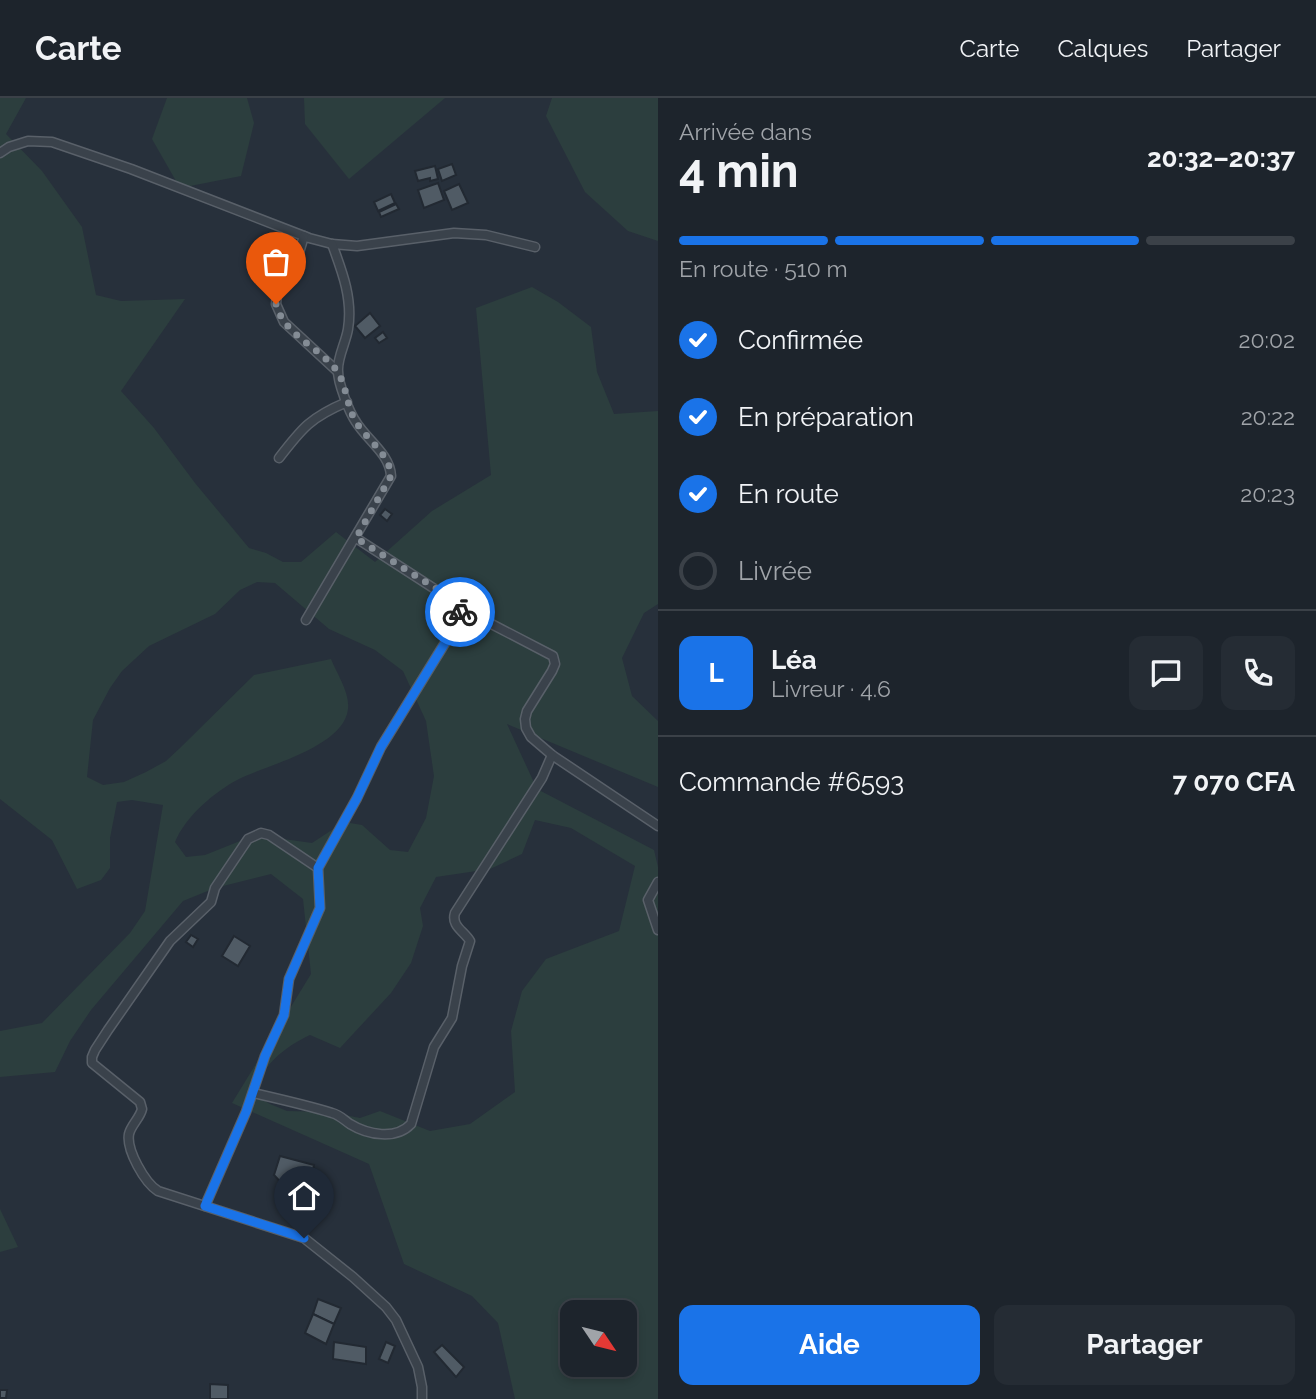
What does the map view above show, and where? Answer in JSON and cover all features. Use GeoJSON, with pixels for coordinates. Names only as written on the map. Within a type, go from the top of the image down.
{"type":"FeatureCollection","features":[{"type":"Feature","properties":{"kind":"street"},"geometry":{"type":"LineString","coordinates":[[0,153],[28,141],[52,142],[331,244],[357,246],[454,233],[486,235],[535,247]]}},
{"type":"Feature","properties":{"kind":"street"},"geometry":{"type":"LineString","coordinates":[[304,236],[298,256],[277,295],[278,313],[284,322],[337,371],[357,424],[391,469],[391,476],[306,620]]}},
{"type":"Feature","properties":{"kind":"street"},"geometry":{"type":"LineString","coordinates":[[331,244],[344,277],[349,309],[348,328],[337,371]]}},
{"type":"Feature","properties":{"kind":"street"},"geometry":{"type":"LineString","coordinates":[[279,458],[308,422],[328,409],[347,402]]}},
{"type":"Feature","properties":{"kind":"street"},"geometry":{"type":"LineString","coordinates":[[356,538],[478,617],[553,656],[555,664],[552,671],[527,710],[525,719],[531,737],[552,755],[658,826]]}},
{"type":"Feature","properties":{"kind":"street"},"geometry":{"type":"LineString","coordinates":[[205,1206],[284,1015],[289,979],[320,908],[318,868],[357,798],[381,747],[453,630],[462,605]]}},
{"type":"Feature","properties":{"kind":"street"},"geometry":{"type":"LineString","coordinates":[[253,1093],[335,1114],[355,1126],[383,1135],[405,1131],[411,1124],[434,1047],[452,1018],[470,941],[455,924],[455,913],[542,778],[552,755]]}},
{"type":"Feature","properties":{"kind":"street"},"geometry":{"type":"LineString","coordinates":[[318,868],[269,835],[261,833],[248,839],[215,888],[211,902],[170,942],[92,1057],[96,1067],[140,1102],[142,1109],[129,1132],[129,1144],[146,1183],[158,1191],[304,1238],[353,1277],[386,1307],[396,1320],[418,1367],[422,1399]]}},
{"type":"Feature","properties":{"kind":"street"},"geometry":{"type":"LineString","coordinates":[[658,882],[648,900],[658,930]]}},
{"type":"Feature","properties":{"kind":"shaded area"},"geometry":{"type":"Polygon","coordinates":[[[0,98],[26,98],[6,134],[42,171],[82,227],[96,295],[121,301],[185,299],[121,391],[154,428],[249,548],[283,562],[301,562],[336,532],[375,562],[432,511],[491,475],[476,308],[532,287],[558,302],[591,327],[597,372],[614,414],[658,411],[658,604],[644,613],[622,658],[632,696],[658,721],[658,787],[507,724],[537,789],[654,850],[658,867],[658,1399],[515,1399],[498,1323],[472,1296],[404,1264],[369,1164],[232,1103],[311,974],[303,899],[271,874],[215,888],[183,901],[91,1010],[70,1041],[55,1072],[0,1077],[0,1031],[42,1023],[130,933],[145,911],[163,805],[132,800],[117,802],[110,838],[110,868],[101,880],[77,889],[52,840],[0,799],[0,98]],[[257,582],[240,590],[215,614],[149,646],[122,671],[93,720],[87,777],[103,785],[124,782],[146,772],[166,761],[254,675],[331,659],[348,703],[343,722],[333,734],[302,753],[239,779],[220,791],[193,814],[175,842],[186,857],[205,855],[255,835],[312,843],[344,822],[362,825],[390,850],[408,852],[426,818],[434,776],[426,721],[403,671],[375,650],[329,629],[275,583],[257,582]],[[535,820],[522,854],[490,869],[436,877],[420,908],[423,926],[411,963],[391,993],[340,1048],[310,1035],[276,1058],[262,1074],[253,1093],[287,1111],[330,1112],[360,1118],[380,1111],[430,1131],[470,1124],[515,1092],[511,1031],[522,991],[546,959],[619,931],[635,866],[571,828],[535,820]]]}},
{"type":"Feature","properties":{"kind":"shaded area"},"geometry":{"type":"Polygon","coordinates":[[[167,98],[247,98],[254,123],[241,176],[180,188],[152,139],[167,98]]]}},
{"type":"Feature","properties":{"kind":"shaded area"},"geometry":{"type":"Polygon","coordinates":[[[304,98],[445,98],[349,179],[305,124],[304,98]]]}},
{"type":"Feature","properties":{"kind":"shaded area"},"geometry":{"type":"Polygon","coordinates":[[[552,98],[658,98],[658,241],[628,231],[585,192],[546,116],[552,98]]]}},
{"type":"Feature","properties":{"kind":"shaded area"},"geometry":{"type":"Polygon","coordinates":[[[0,1209],[18,1247],[0,1252],[0,1209]]]}},
{"type":"Feature","properties":{"kind":"building"},"geometry":{"type":"Polygon","coordinates":[[[452,164],[456,175],[442,181],[438,169],[452,164]]]}},
{"type":"Feature","properties":{"kind":"building"},"geometry":{"type":"Polygon","coordinates":[[[435,166],[438,179],[418,181],[415,171],[435,166]]]}},
{"type":"Feature","properties":{"kind":"building"},"geometry":{"type":"Polygon","coordinates":[[[438,183],[444,200],[424,208],[418,190],[438,183]]]}},
{"type":"Feature","properties":{"kind":"building"},"geometry":{"type":"Polygon","coordinates":[[[459,184],[468,203],[452,210],[444,191],[459,184]]]}},
{"type":"Feature","properties":{"kind":"building"},"geometry":{"type":"Polygon","coordinates":[[[391,194],[395,203],[378,211],[374,202],[391,194]]]}},
{"type":"Feature","properties":{"kind":"building"},"geometry":{"type":"Polygon","coordinates":[[[396,204],[399,209],[381,217],[379,212],[396,204]]]}},
{"type":"Feature","properties":{"kind":"building"},"geometry":{"type":"Polygon","coordinates":[[[370,313],[380,326],[365,338],[355,326],[370,313]]]}},
{"type":"Feature","properties":{"kind":"building"},"geometry":{"type":"Polygon","coordinates":[[[383,332],[387,338],[379,343],[375,338],[383,332]]]}},
{"type":"Feature","properties":{"kind":"building"},"geometry":{"type":"Polygon","coordinates":[[[385,509],[392,514],[387,521],[380,515],[385,509]]]}},
{"type":"Feature","properties":{"kind":"building"},"geometry":{"type":"Polygon","coordinates":[[[191,935],[198,939],[193,947],[186,942],[191,935]]]}},
{"type":"Feature","properties":{"kind":"building"},"geometry":{"type":"Polygon","coordinates":[[[234,936],[250,946],[238,966],[222,956],[234,936]]]}},
{"type":"Feature","properties":{"kind":"building"},"geometry":{"type":"Polygon","coordinates":[[[280,1156],[314,1165],[309,1189],[285,1187],[274,1175],[280,1156]]]}},
{"type":"Feature","properties":{"kind":"building"},"geometry":{"type":"Polygon","coordinates":[[[318,1299],[341,1308],[334,1324],[313,1314],[318,1299]]]}},
{"type":"Feature","properties":{"kind":"building"},"geometry":{"type":"Polygon","coordinates":[[[313,1314],[334,1324],[326,1344],[305,1333],[313,1314]]]}},
{"type":"Feature","properties":{"kind":"building"},"geometry":{"type":"Polygon","coordinates":[[[334,1342],[366,1347],[366,1364],[333,1359],[334,1342]]]}},
{"type":"Feature","properties":{"kind":"building"},"geometry":{"type":"Polygon","coordinates":[[[386,1342],[395,1346],[388,1363],[379,1359],[386,1342]]]}},
{"type":"Feature","properties":{"kind":"building"},"geometry":{"type":"Polygon","coordinates":[[[442,1345],[464,1367],[456,1377],[434,1352],[442,1345]]]}},
{"type":"Feature","properties":{"kind":"building"},"geometry":{"type":"Polygon","coordinates":[[[210,1384],[228,1385],[228,1399],[210,1399],[210,1384]]]}},
{"type":"Feature","properties":{"kind":"building"},"geometry":{"type":"Polygon","coordinates":[[[0,1390],[7,1390],[6,1398],[0,1398],[0,1390]]]}},
{"type":"Feature","properties":{"kind":"way so far"},"geometry":{"type":"LineString","coordinates":[[276,304],[284,322],[337,371],[357,424],[391,469],[391,476],[356,538],[462,605],[460,612]]}},
{"type":"Feature","properties":{"kind":"route"},"geometry":{"type":"LineString","coordinates":[[304,1238],[205,1206],[284,1015],[289,979],[320,908],[318,868],[357,798],[381,747],[453,630],[460,612]]}}]}
